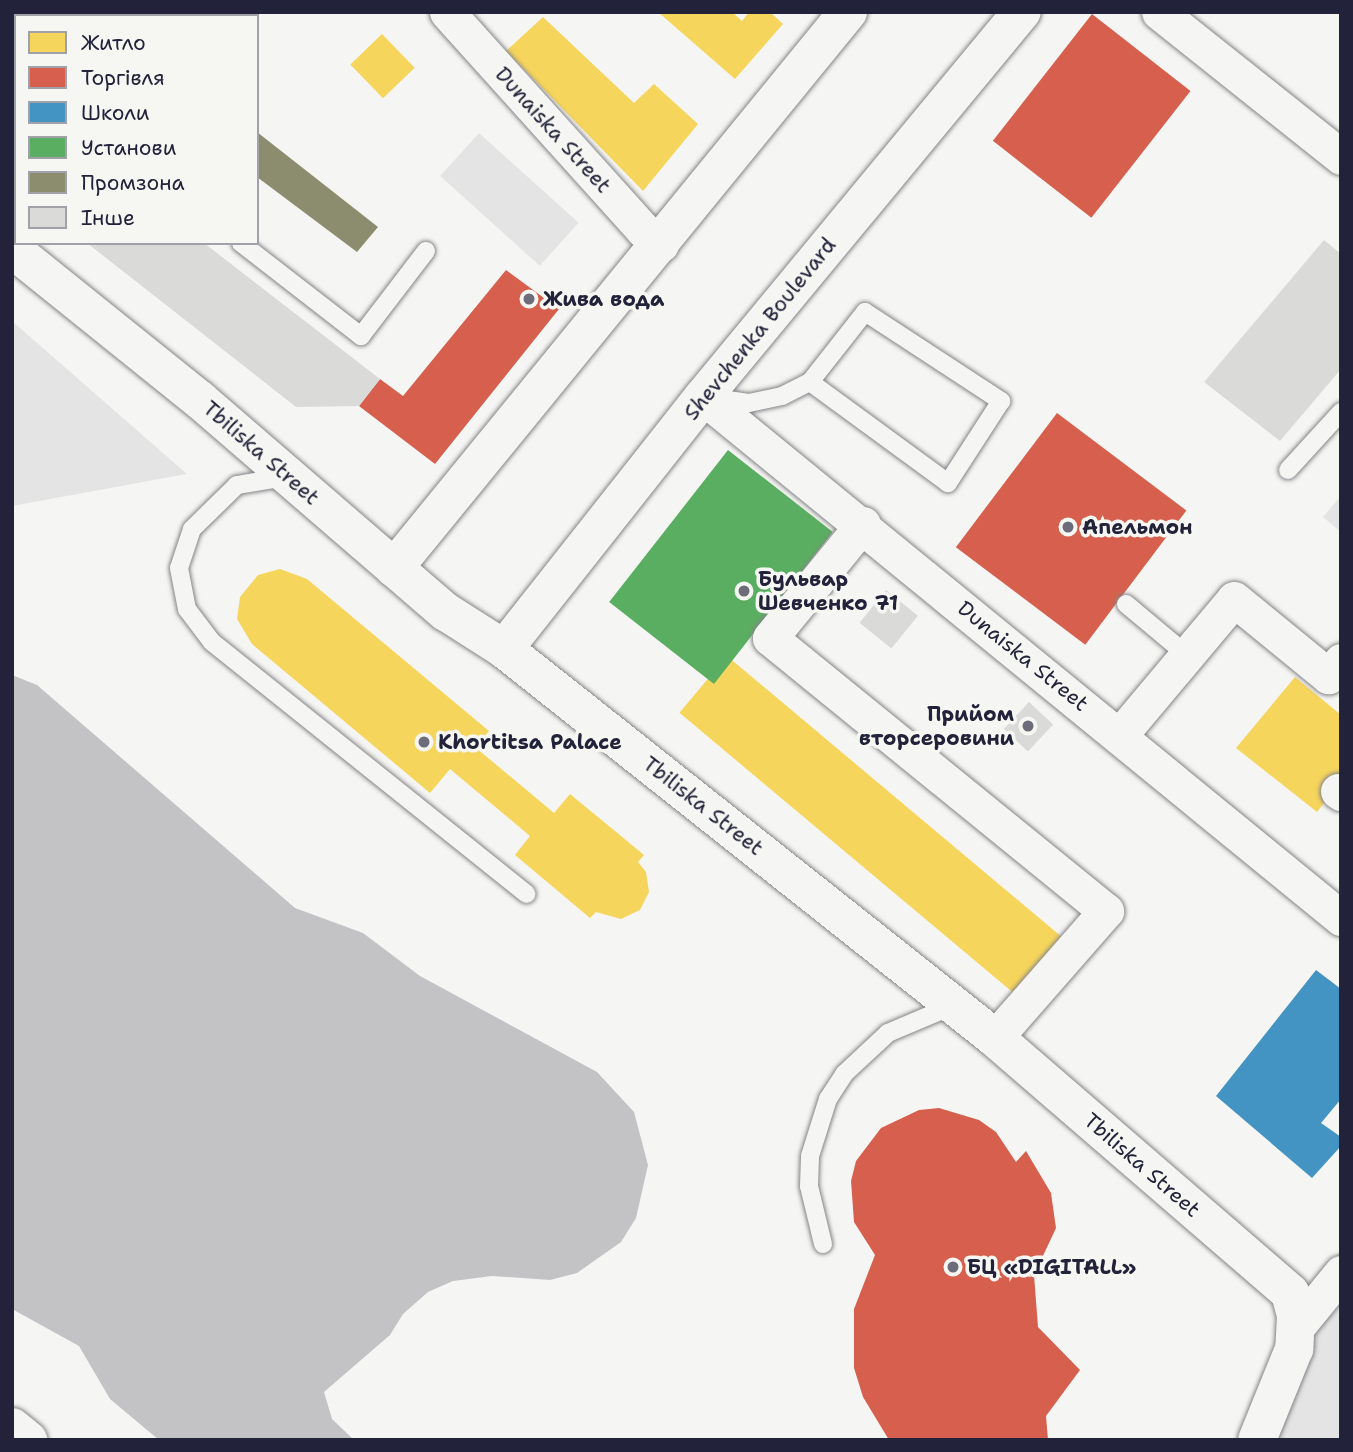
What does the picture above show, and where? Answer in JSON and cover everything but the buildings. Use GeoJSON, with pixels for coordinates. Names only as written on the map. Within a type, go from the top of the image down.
{"type":"FeatureCollection","features":[{"type":"Feature","properties":{"kind":"street","name":"Dunaiska Street"},"geometry":{"type":"LineString","coordinates":[[447,12],[643,230],[661,244]]}},
{"type":"Feature","properties":{"kind":"street"},"geometry":{"type":"LineString","coordinates":[[394,568],[848,12]]}},
{"type":"Feature","properties":{"kind":"street","name":"Shevchenka Boulevard"},"geometry":{"type":"LineString","coordinates":[[505,649],[703,397],[1021,12]]}},
{"type":"Feature","properties":{"kind":"street"},"geometry":{"type":"LineString","coordinates":[[1159,12],[1341,157]]}},
{"type":"Feature","properties":{"kind":"street","name":"Tbiliska Street"},"geometry":{"type":"LineString","coordinates":[[12,249],[288,476],[446,612],[505,649],[995,1038],[1293,1311]]}},
{"type":"Feature","properties":{"kind":"street","name":"Dunaiska Street"},"geometry":{"type":"LineString","coordinates":[[703,397],[863,524],[1341,918]]}},
{"type":"Feature","properties":{"kind":"street"},"geometry":{"type":"LineString","coordinates":[[863,524],[770,638],[1106,911],[995,1038]]}},
{"type":"Feature","properties":{"kind":"street"},"geometry":{"type":"LineString","coordinates":[[1120,735],[1234,599],[1328,676],[1341,661]]}},
{"type":"Feature","properties":{"kind":"street"},"geometry":{"type":"LineString","coordinates":[[1257,1440],[1291,1359],[1293,1311],[1341,1273]]}},
{"type":"Feature","properties":{"kind":"street"},"geometry":{"type":"LineString","coordinates":[[12,1427],[29,1440]]}},
{"type":"Feature","properties":{"kind":"lane"},"geometry":{"type":"LineString","coordinates":[[244,245],[361,336],[426,251]]}},
{"type":"Feature","properties":{"kind":"lane"},"geometry":{"type":"LineString","coordinates":[[703,397],[749,402],[782,396],[810,382],[865,312],[1001,401],[948,483],[810,382]]}},
{"type":"Feature","properties":{"kind":"lane"},"geometry":{"type":"LineString","coordinates":[[1288,470],[1341,412]]}},
{"type":"Feature","properties":{"kind":"lane"},"geometry":{"type":"LineString","coordinates":[[288,476],[237,485],[192,529],[179,568],[187,609],[212,642],[527,894]]}},
{"type":"Feature","properties":{"kind":"lane"},"geometry":{"type":"LineString","coordinates":[[1126,604],[1187,655]]}},
{"type":"Feature","properties":{"kind":"lane"},"geometry":{"type":"LineString","coordinates":[[823,1244],[813,1216],[810,1156],[828,1099],[844,1073],[888,1033],[954,1005]]}},
{"type":"Feature","properties":{"kind":"shaded area"},"geometry":{"type":"Polygon","coordinates":[[[479,133],[579,223],[540,266],[440,176],[479,133]]]}},
{"type":"Feature","properties":{"kind":"shaded area"},"geometry":{"type":"Polygon","coordinates":[[[12,321],[187,474],[12,506],[12,321]]]}},
{"type":"Feature","properties":{"kind":"shaded area"},"geometry":{"type":"Polygon","coordinates":[[[1341,496],[1341,532],[1323,517],[1341,496]]]}},
{"type":"Feature","properties":{"kind":"shaded area"},"geometry":{"type":"Polygon","coordinates":[[[12,675],[37,685],[295,908],[363,933],[420,976],[597,1072],[634,1112],[648,1165],[636,1218],[621,1242],[577,1273],[550,1280],[492,1276],[453,1281],[428,1292],[403,1314],[390,1335],[324,1392],[332,1419],[354,1440],[159,1440],[110,1399],[79,1346],[12,1309],[12,675]]]}},
{"type":"Feature","properties":{"kind":"shaded area"},"geometry":{"type":"Polygon","coordinates":[[[1341,1250],[1341,1440],[1257,1440],[1298,1297],[1341,1250]]]}},
{"type":"Feature","properties":{"kind":"place","name":"Жива вода"},"geometry":{"type":"Point","coordinates":[529,299]}},
{"type":"Feature","properties":{"kind":"place","name":"Апельмон"},"geometry":{"type":"Point","coordinates":[1068,527]}},
{"type":"Feature","properties":{"kind":"place","name":"Бульвар Шевченко 71"},"geometry":{"type":"Point","coordinates":[744,591]}},
{"type":"Feature","properties":{"kind":"place","name":"Прийом вторсеровини"},"geometry":{"type":"Point","coordinates":[1028,726]}},
{"type":"Feature","properties":{"kind":"place","name":"Khortitsa Palace"},"geometry":{"type":"Point","coordinates":[424,742]}},
{"type":"Feature","properties":{"kind":"place","name":"БЦ «DIGITALL»"},"geometry":{"type":"Point","coordinates":[953,1267]}}]}
